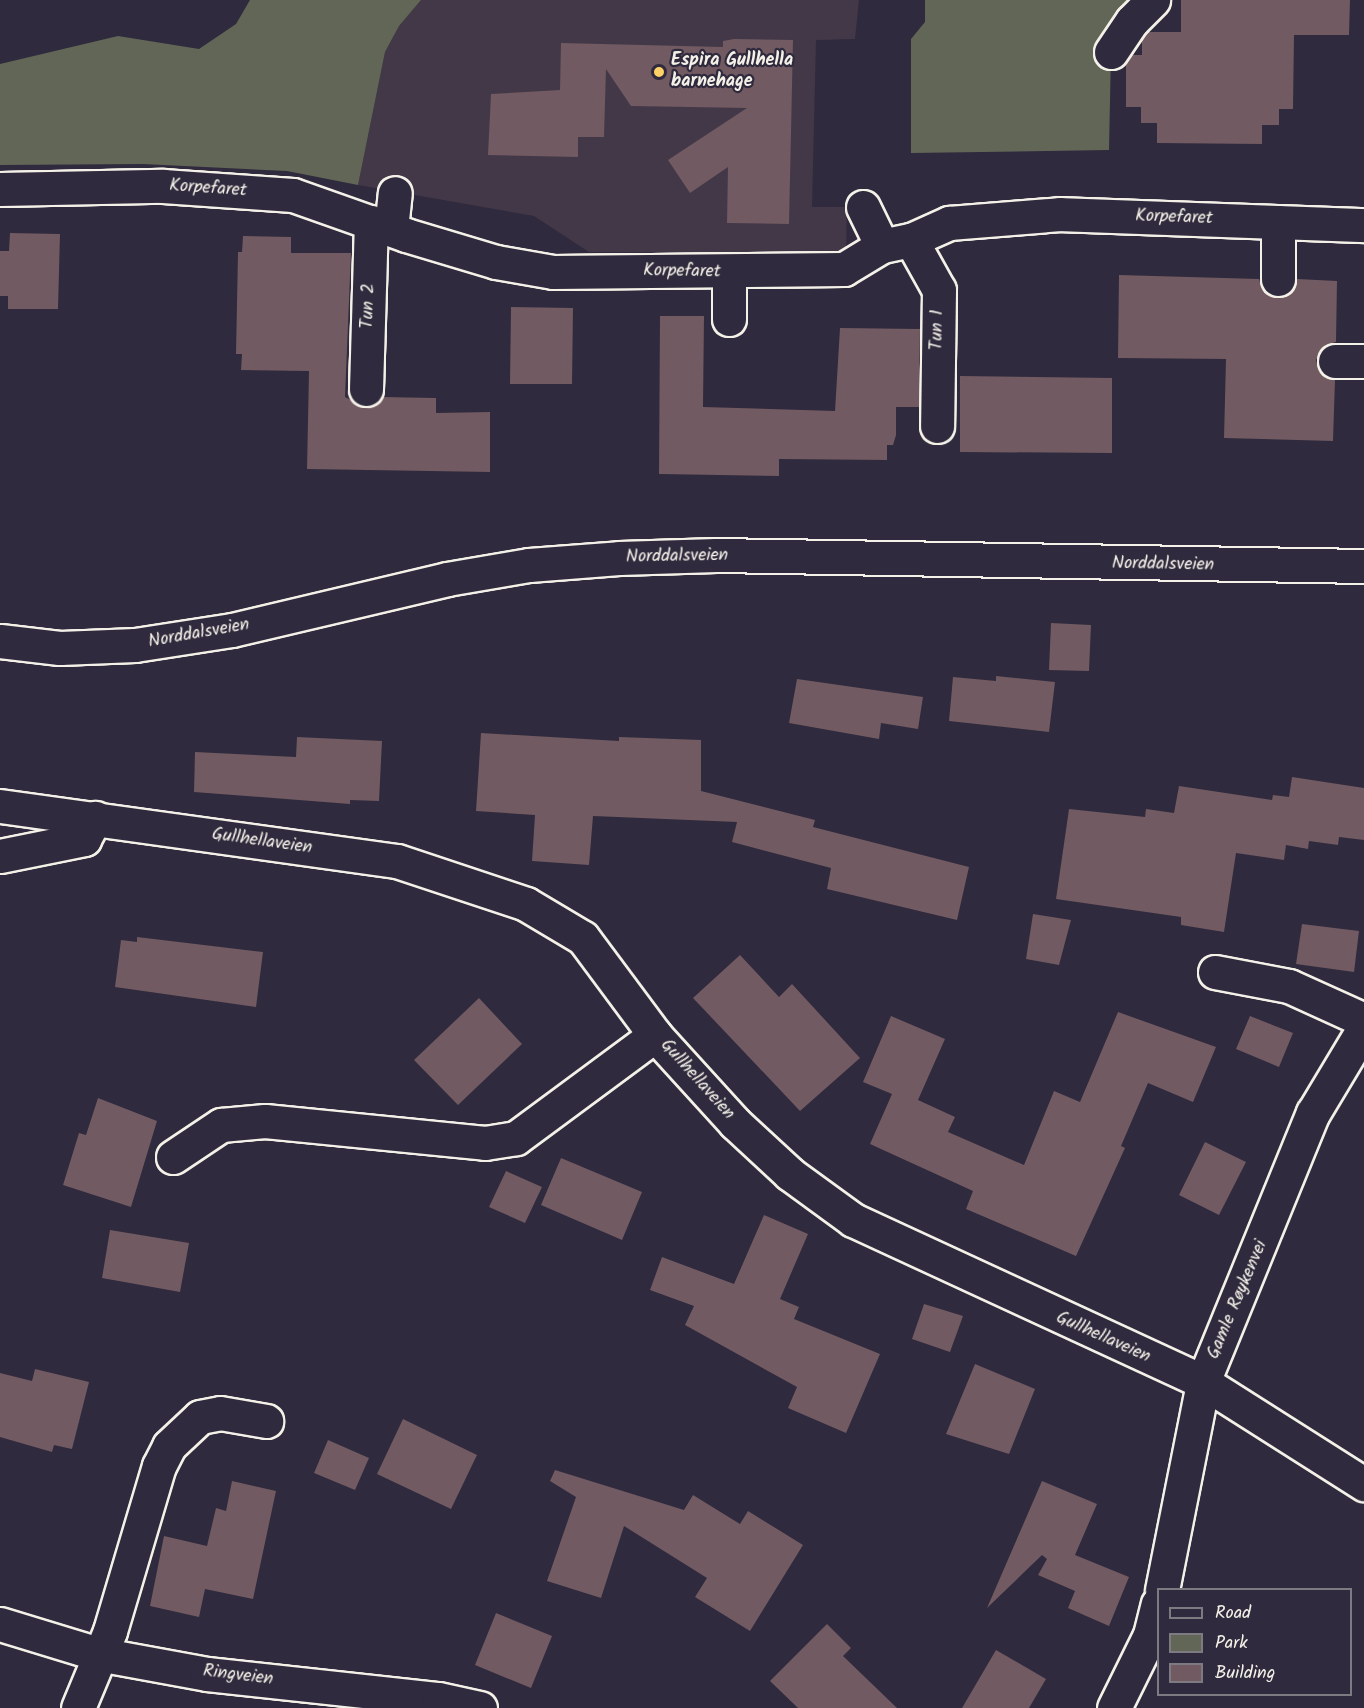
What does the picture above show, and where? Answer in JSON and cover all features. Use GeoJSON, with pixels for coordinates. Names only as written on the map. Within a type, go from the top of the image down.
{"type":"FeatureCollection","features":[{"type":"Feature","properties":{"kind":"street"},"geometry":{"type":"LineString","coordinates":[[1111,52],[1132,21],[1153,0]]}},
{"type":"Feature","properties":{"kind":"street","name":"Korpefaret"},"geometry":{"type":"LineString","coordinates":[[0,189],[163,186],[293,195],[496,262],[553,272],[729,273],[844,269],[897,243],[949,223],[1060,214],[1364,225]]}},
{"type":"Feature","properties":{"kind":"street","name":"Tun 2"},"geometry":{"type":"LineString","coordinates":[[366,389],[381,225],[395,193]]}},
{"type":"Feature","properties":{"kind":"street","name":"Tun 1"},"geometry":{"type":"LineString","coordinates":[[863,207],[939,290],[937,426]]}},
{"type":"Feature","properties":{"kind":"street"},"geometry":{"type":"LineString","coordinates":[[1278,222],[1278,279]]}},
{"type":"Feature","properties":{"kind":"street"},"geometry":{"type":"LineString","coordinates":[[729,273],[729,319]]}},
{"type":"Feature","properties":{"kind":"street","name":"Norddalsveien"},"geometry":{"type":"LineString","coordinates":[[0,641],[60,648],[135,645],[232,630],[447,579],[529,565],[619,558],[716,555],[1364,566]]}},
{"type":"Feature","properties":{"kind":"street","name":"Gullhellaveien"},"geometry":{"type":"LineString","coordinates":[[0,806],[397,861],[526,904],[583,938],[655,1035],[743,1130],[790,1174],[853,1220],[1203,1382],[1364,1484]]}},
{"type":"Feature","properties":{"kind":"street"},"geometry":{"type":"LineString","coordinates":[[0,856],[84,839],[95,818]]}},
{"type":"Feature","properties":{"kind":"street"},"geometry":{"type":"LineString","coordinates":[[1215,972],[1289,986],[1364,1020]]}},
{"type":"Feature","properties":{"kind":"street","name":"Gamle Røykenvei"},"geometry":{"type":"LineString","coordinates":[[1162,1588],[1203,1382],[1313,1113],[1364,1029]]}},
{"type":"Feature","properties":{"kind":"street"},"geometry":{"type":"LineString","coordinates":[[173,1157],[221,1125],[265,1121],[485,1143],[516,1138],[655,1035]]}},
{"type":"Feature","properties":{"kind":"street"},"geometry":{"type":"LineString","coordinates":[[78,1708],[169,1446],[200,1417],[220,1413],[266,1421]]}},
{"type":"Feature","properties":{"kind":"street"},"geometry":{"type":"LineString","coordinates":[[1114,1708],[1150,1635],[1157,1608]]}},
{"type":"Feature","properties":{"kind":"street","name":"Ringveien"},"geometry":{"type":"LineString","coordinates":[[0,1624],[98,1654],[207,1674],[439,1699],[480,1708]]}},
{"type":"Feature","properties":{"kind":"shaded area"},"geometry":{"type":"Polygon","coordinates":[[[421,0],[859,0],[855,39],[816,40],[812,207],[847,207],[846,253],[589,252],[534,216],[358,185],[385,52],[399,26],[421,0]]]}},
{"type":"Feature","properties":{"kind":"green space"},"geometry":{"type":"Polygon","coordinates":[[[250,0],[421,0],[399,26],[385,52],[358,185],[287,171],[143,164],[0,165],[0,64],[118,36],[199,49],[236,24],[250,0]]]}},
{"type":"Feature","properties":{"kind":"green space"},"geometry":{"type":"Polygon","coordinates":[[[925,0],[1153,0],[1111,52],[1109,150],[911,153],[911,39],[925,22],[925,0]]]}},
{"type":"Feature","properties":{"kind":"building"},"geometry":{"type":"Polygon","coordinates":[[[1181,0],[1350,0],[1349,35],[1294,35],[1293,109],[1279,109],[1279,125],[1262,125],[1262,144],[1157,143],[1157,123],[1141,123],[1141,107],[1126,107],[1126,63],[1132,55],[1142,55],[1142,40],[1148,32],[1181,32],[1181,0]]]}},
{"type":"Feature","properties":{"kind":"building"},"geometry":{"type":"Polygon","coordinates":[[[734,39],[793,40],[789,224],[727,223],[728,167],[690,193],[668,160],[747,108],[631,106],[606,69],[604,137],[578,137],[578,157],[488,155],[491,94],[560,90],[561,43],[723,47],[723,41],[734,39]]]}},
{"type":"Feature","properties":{"kind":"building"},"geometry":{"type":"Polygon","coordinates":[[[10,233],[60,234],[58,309],[8,309],[8,296],[0,296],[0,251],[9,251],[10,233]]]}},
{"type":"Feature","properties":{"kind":"building"},"geometry":{"type":"Polygon","coordinates":[[[243,236],[291,237],[291,253],[351,253],[345,397],[365,408],[382,397],[436,398],[436,413],[490,412],[490,472],[307,469],[309,371],[241,370],[242,354],[236,354],[238,252],[242,252],[243,236]]]}},
{"type":"Feature","properties":{"kind":"building"},"geometry":{"type":"Polygon","coordinates":[[[1119,275],[1259,279],[1262,289],[1277,298],[1288,295],[1297,279],[1337,281],[1336,342],[1325,345],[1316,360],[1319,371],[1335,380],[1333,441],[1224,438],[1226,359],[1118,358],[1119,275]]]}},
{"type":"Feature","properties":{"kind":"building"},"geometry":{"type":"Polygon","coordinates":[[[511,307],[573,308],[572,384],[510,384],[511,307]]]}},
{"type":"Feature","properties":{"kind":"building"},"geometry":{"type":"Polygon","coordinates":[[[660,316],[704,316],[703,407],[835,411],[840,328],[920,329],[919,407],[896,407],[896,435],[893,445],[887,445],[887,460],[779,459],[779,476],[659,474],[660,316]]]}},
{"type":"Feature","properties":{"kind":"building"},"geometry":{"type":"Polygon","coordinates":[[[960,376],[1112,378],[1112,453],[960,452],[960,376]]]}},
{"type":"Feature","properties":{"kind":"building"},"geometry":{"type":"Polygon","coordinates":[[[1051,623],[1091,625],[1089,671],[1049,670],[1051,623]]]}},
{"type":"Feature","properties":{"kind":"building"},"geometry":{"type":"Polygon","coordinates":[[[996,676],[1055,682],[1049,732],[949,721],[953,677],[996,681],[996,676]]]}},
{"type":"Feature","properties":{"kind":"building"},"geometry":{"type":"Polygon","coordinates":[[[797,679],[923,697],[918,729],[881,723],[879,739],[789,723],[797,679]]]}},
{"type":"Feature","properties":{"kind":"building"},"geometry":{"type":"Polygon","coordinates":[[[481,733],[619,741],[619,737],[701,740],[701,791],[815,820],[813,827],[969,867],[957,920],[827,889],[831,868],[732,842],[737,822],[593,816],[589,865],[532,861],[535,815],[476,811],[481,733]]]}},
{"type":"Feature","properties":{"kind":"building"},"geometry":{"type":"Polygon","coordinates":[[[297,737],[382,741],[379,801],[350,800],[350,804],[194,792],[195,752],[296,757],[297,737]]]}},
{"type":"Feature","properties":{"kind":"building"},"geometry":{"type":"Polygon","coordinates":[[[1292,777],[1364,788],[1364,840],[1339,837],[1338,845],[1309,841],[1308,849],[1286,845],[1284,860],[1236,853],[1224,932],[1181,925],[1181,917],[1056,899],[1069,809],[1145,817],[1146,809],[1174,813],[1179,786],[1272,800],[1273,795],[1289,797],[1292,777]]]}},
{"type":"Feature","properties":{"kind":"building"},"geometry":{"type":"Polygon","coordinates":[[[1033,914],[1071,920],[1059,965],[1026,959],[1033,914]]]}},
{"type":"Feature","properties":{"kind":"building"},"geometry":{"type":"Polygon","coordinates":[[[1302,924],[1359,931],[1354,972],[1296,964],[1302,924]]]}},
{"type":"Feature","properties":{"kind":"building"},"geometry":{"type":"Polygon","coordinates":[[[137,937],[263,952],[256,1007],[115,987],[121,940],[137,942],[137,937]]]}},
{"type":"Feature","properties":{"kind":"building"},"geometry":{"type":"Polygon","coordinates":[[[740,955],[779,997],[792,984],[860,1058],[800,1111],[693,998],[740,955]]]}},
{"type":"Feature","properties":{"kind":"building"},"geometry":{"type":"Polygon","coordinates":[[[479,998],[522,1044],[458,1105],[414,1060],[479,998]]]}},
{"type":"Feature","properties":{"kind":"building"},"geometry":{"type":"Polygon","coordinates":[[[1118,1012],[1216,1047],[1193,1102],[1148,1083],[1121,1146],[1125,1148],[1076,1256],[966,1209],[973,1191],[870,1144],[892,1094],[863,1082],[891,1016],[945,1039],[918,1100],[955,1117],[948,1132],[1024,1165],[1054,1091],[1080,1102],[1118,1012]]]}},
{"type":"Feature","properties":{"kind":"building"},"geometry":{"type":"Polygon","coordinates":[[[1250,1016],[1293,1033],[1279,1067],[1236,1049],[1250,1016]]]}},
{"type":"Feature","properties":{"kind":"building"},"geometry":{"type":"Polygon","coordinates":[[[98,1098],[157,1121],[131,1207],[63,1185],[79,1133],[86,1135],[98,1098]]]}},
{"type":"Feature","properties":{"kind":"building"},"geometry":{"type":"Polygon","coordinates":[[[1205,1142],[1246,1162],[1219,1215],[1179,1195],[1205,1142]]]}},
{"type":"Feature","properties":{"kind":"building"},"geometry":{"type":"Polygon","coordinates":[[[561,1158],[642,1192],[622,1240],[541,1205],[561,1158]]]}},
{"type":"Feature","properties":{"kind":"building"},"geometry":{"type":"Polygon","coordinates":[[[506,1171],[542,1187],[525,1223],[489,1207],[506,1171]]]}},
{"type":"Feature","properties":{"kind":"building"},"geometry":{"type":"Polygon","coordinates":[[[764,1215],[808,1234],[780,1299],[799,1307],[794,1319],[880,1354],[846,1433],[788,1408],[797,1387],[685,1325],[694,1306],[650,1290],[662,1257],[734,1284],[764,1215]]]}},
{"type":"Feature","properties":{"kind":"building"},"geometry":{"type":"Polygon","coordinates":[[[110,1230],[189,1243],[180,1292],[102,1278],[110,1230]]]}},
{"type":"Feature","properties":{"kind":"building"},"geometry":{"type":"Polygon","coordinates":[[[924,1304],[963,1316],[950,1352],[912,1339],[924,1304]]]}},
{"type":"Feature","properties":{"kind":"building"},"geometry":{"type":"Polygon","coordinates":[[[975,1364],[1035,1389],[1009,1454],[946,1434],[975,1364]]]}},
{"type":"Feature","properties":{"kind":"building"},"geometry":{"type":"Polygon","coordinates":[[[35,1369],[89,1382],[72,1449],[54,1445],[52,1452],[0,1437],[0,1373],[32,1381],[35,1369]]]}},
{"type":"Feature","properties":{"kind":"building"},"geometry":{"type":"Polygon","coordinates":[[[403,1419],[477,1455],[451,1509],[377,1474],[403,1419]]]}},
{"type":"Feature","properties":{"kind":"building"},"geometry":{"type":"Polygon","coordinates":[[[328,1440],[369,1458],[355,1490],[314,1473],[328,1440]]]}},
{"type":"Feature","properties":{"kind":"building"},"geometry":{"type":"Polygon","coordinates":[[[555,1470],[684,1510],[693,1495],[740,1524],[748,1511],[803,1545],[750,1631],[695,1597],[707,1578],[624,1526],[601,1598],[547,1581],[576,1497],[550,1481],[555,1470]]]}},
{"type":"Feature","properties":{"kind":"building"},"geometry":{"type":"Polygon","coordinates":[[[232,1481],[276,1491],[253,1599],[205,1589],[199,1617],[150,1606],[164,1536],[207,1546],[216,1508],[226,1511],[232,1481]]]}},
{"type":"Feature","properties":{"kind":"building"},"geometry":{"type":"Polygon","coordinates":[[[1042,1481],[1097,1504],[1075,1555],[1129,1577],[1109,1626],[1068,1608],[1075,1591],[1038,1575],[1047,1559],[1042,1555],[987,1608],[1042,1481]]]}},
{"type":"Feature","properties":{"kind":"building"},"geometry":{"type":"Polygon","coordinates":[[[496,1613],[552,1636],[531,1688],[475,1665],[496,1613]]]}},
{"type":"Feature","properties":{"kind":"building"},"geometry":{"type":"Polygon","coordinates":[[[827,1624],[851,1648],[843,1656],[897,1708],[798,1708],[770,1681],[827,1624]]]}},
{"type":"Feature","properties":{"kind":"building"},"geometry":{"type":"Polygon","coordinates":[[[996,1650],[1046,1679],[1029,1708],[962,1708],[996,1650]]]}},
{"type":"Feature","properties":{"kind":"place","name":"Espira Gullhella barnehage"},"geometry":{"type":"Point","coordinates":[659,72]}}]}
